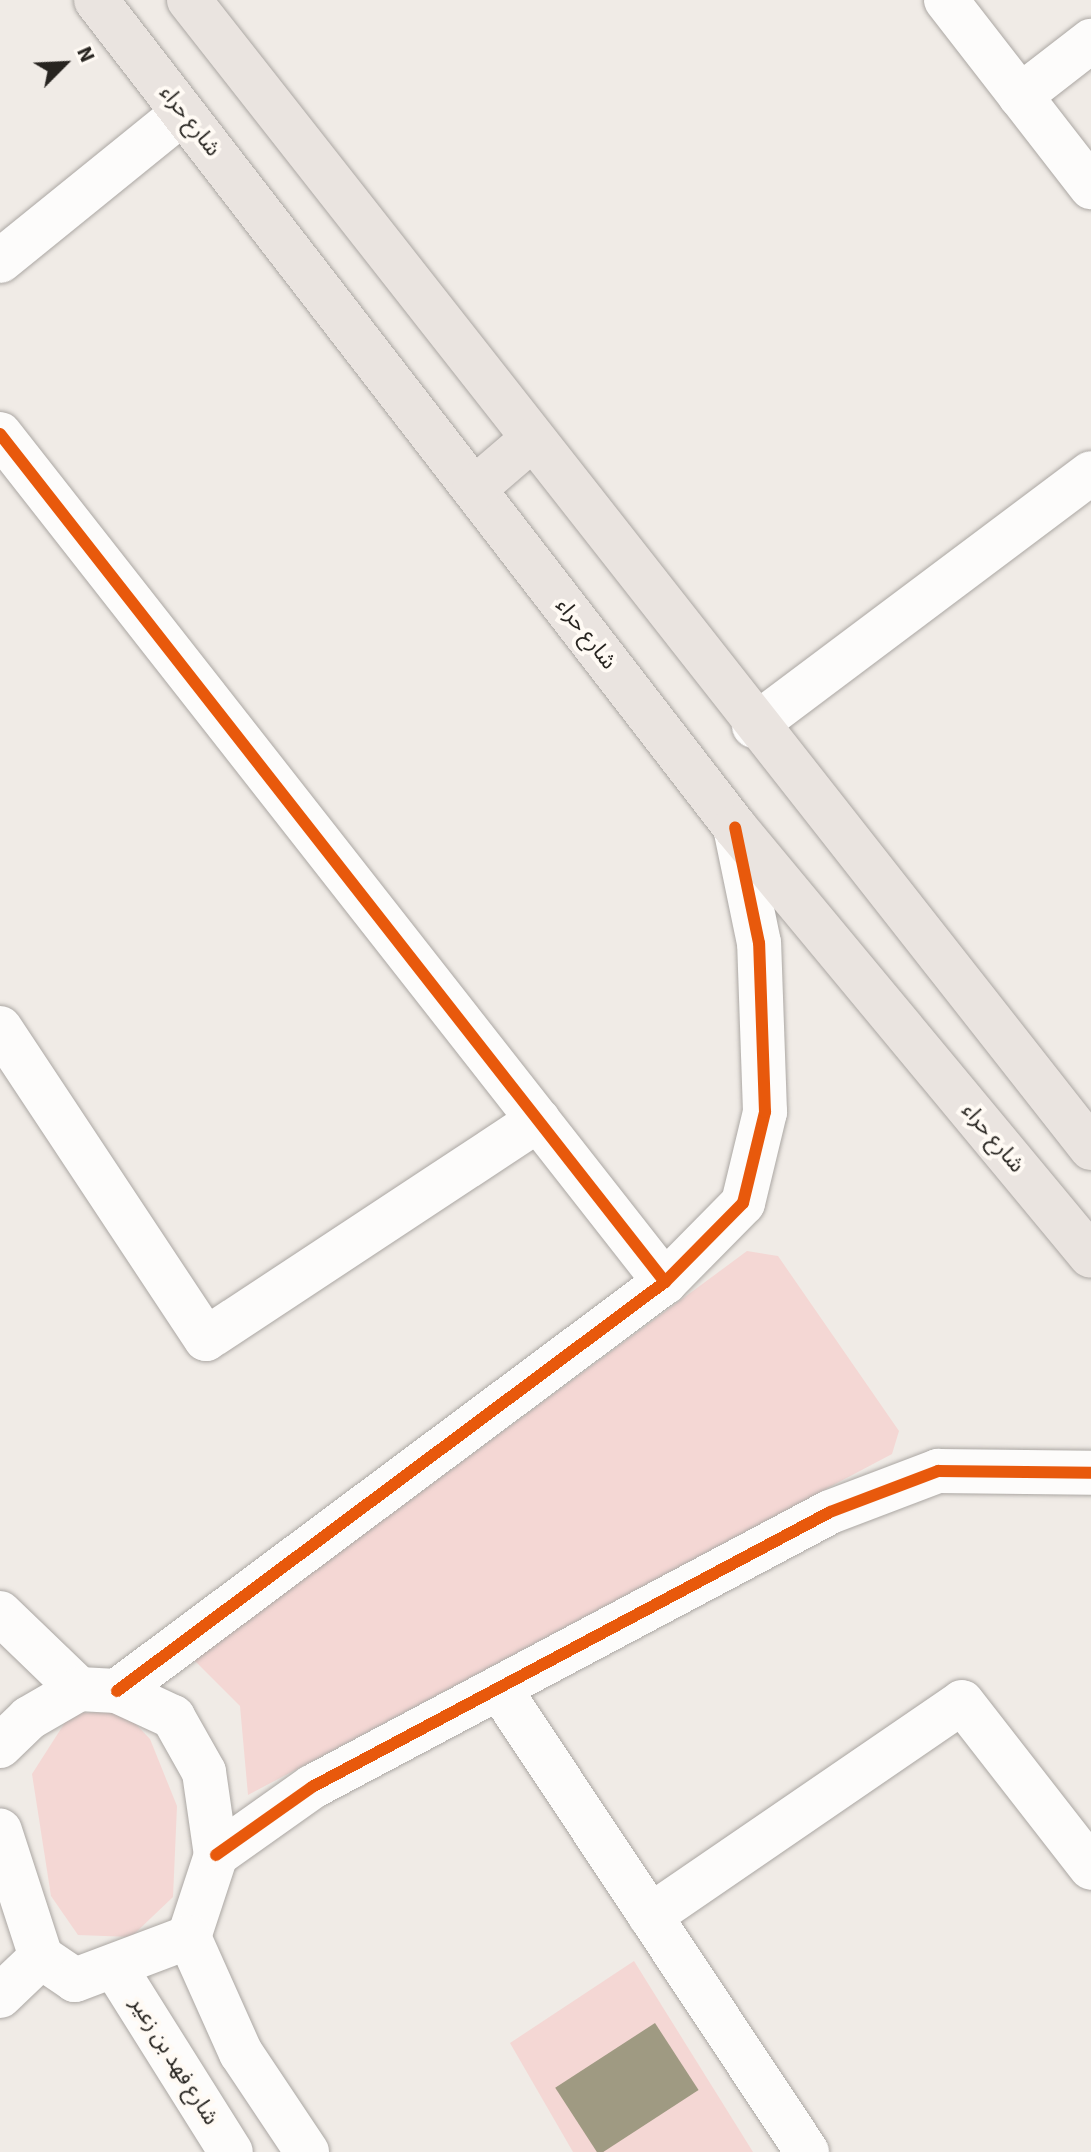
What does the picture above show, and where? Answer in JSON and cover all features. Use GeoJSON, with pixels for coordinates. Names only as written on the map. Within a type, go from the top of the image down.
{"type":"FeatureCollection","features":[{"type":"Feature","properties":{"kind":"main road","name":"شارع حراء"},"geometry":{"type":"LineString","coordinates":[[96,0],[735,827],[1091,1256]]}},
{"type":"Feature","properties":{"kind":"main road"},"geometry":{"type":"LineString","coordinates":[[189,0],[754,726],[1091,1148]]}},
{"type":"Feature","properties":{"kind":"main road"},"geometry":{"type":"LineString","coordinates":[[474,489],[531,440]]}},
{"type":"Feature","properties":{"kind":"street"},"geometry":{"type":"LineString","coordinates":[[946,0],[1091,187]]}},
{"type":"Feature","properties":{"kind":"street"},"geometry":{"type":"LineString","coordinates":[[1020,96],[1091,41]]}},
{"type":"Feature","properties":{"kind":"street"},"geometry":{"type":"LineString","coordinates":[[0,261],[183,113]]}},
{"type":"Feature","properties":{"kind":"street"},"geometry":{"type":"LineString","coordinates":[[0,434],[665,1282]]}},
{"type":"Feature","properties":{"kind":"street"},"geometry":{"type":"LineString","coordinates":[[754,726],[1091,473]]}},
{"type":"Feature","properties":{"kind":"street"},"geometry":{"type":"LineString","coordinates":[[0,1746],[29,1718],[98,1690],[665,1282],[743,1203],[765,1112],[759,943],[735,827]]}},
{"type":"Feature","properties":{"kind":"street"},"geometry":{"type":"LineString","coordinates":[[0,1028],[206,1339],[538,1120]]}},
{"type":"Feature","properties":{"kind":"street"},"geometry":{"type":"LineString","coordinates":[[216,1855],[312,1787],[830,1512],[938,1471],[1091,1473]]}},
{"type":"Feature","properties":{"kind":"street"},"geometry":{"type":"LineString","coordinates":[[0,1613],[98,1690],[173,1717],[204,1772],[216,1855],[189,1937],[241,2053],[307,2152]]}},
{"type":"Feature","properties":{"kind":"street"},"geometry":{"type":"LineString","coordinates":[[499,1688],[807,2152]]}},
{"type":"Feature","properties":{"kind":"street"},"geometry":{"type":"LineString","coordinates":[[650,1916],[962,1702],[1091,1868]]}},
{"type":"Feature","properties":{"kind":"street"},"geometry":{"type":"LineString","coordinates":[[0,1831],[41,1957],[75,1980],[116,1969],[189,1937]]}},
{"type":"Feature","properties":{"kind":"street"},"geometry":{"type":"LineString","coordinates":[[0,1996],[41,1957]]}},
{"type":"Feature","properties":{"kind":"street","name":"شارع فهد بن زعير"},"geometry":{"type":"LineString","coordinates":[[116,1969],[231,2152]]}},
{"type":"Feature","properties":{"kind":"shaded area"},"geometry":{"type":"Polygon","coordinates":[[[747,1251],[778,1256],[899,1431],[892,1454],[248,1795],[240,1706],[194,1660],[747,1251]]]}},
{"type":"Feature","properties":{"kind":"shaded area"},"geometry":{"type":"Polygon","coordinates":[[[124,1712],[150,1739],[177,1806],[173,1897],[131,1937],[78,1935],[51,1896],[32,1774],[71,1713],[124,1712]]]}},
{"type":"Feature","properties":{"kind":"shaded area"},"geometry":{"type":"Polygon","coordinates":[[[634,1961],[753,2152],[573,2152],[510,2043],[634,1961]]]}},
{"type":"Feature","properties":{"kind":"building"},"geometry":{"type":"Polygon","coordinates":[[[655,2023],[699,2090],[603,2152],[597,2152],[555,2088],[655,2023]]]}},
{"type":"Feature","properties":{"kind":"cycle path"},"geometry":{"type":"LineString","coordinates":[[0,434],[665,1282]]}},
{"type":"Feature","properties":{"kind":"cycle path"},"geometry":{"type":"LineString","coordinates":[[117,1691],[665,1282],[743,1203],[765,1112],[759,943],[735,827]]}},
{"type":"Feature","properties":{"kind":"cycle path"},"geometry":{"type":"LineString","coordinates":[[216,1855],[312,1787],[830,1512],[938,1471],[1091,1473]]}}]}
